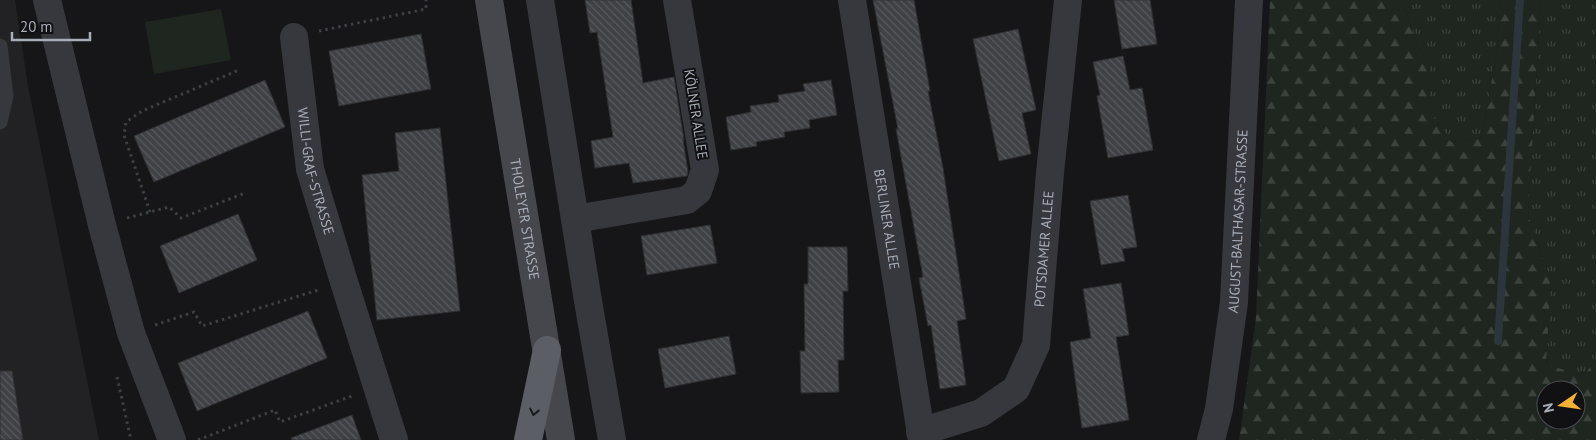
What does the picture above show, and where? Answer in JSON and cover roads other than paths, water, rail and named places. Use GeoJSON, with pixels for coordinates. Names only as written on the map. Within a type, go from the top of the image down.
{"type":"FeatureCollection","features":[{"type":"Feature","properties":{"kind":"highway"},"geometry":{"type":"LineString","coordinates":[[528,440],[547,350]]}},
{"type":"Feature","properties":{"kind":"main road","name":"THOLEYER STRASSE"},"geometry":{"type":"LineString","coordinates":[[489,0],[562,440]]}},
{"type":"Feature","properties":{"kind":"street"},"geometry":{"type":"LineString","coordinates":[[47,0],[102,225],[131,333],[172,440]]}},
{"type":"Feature","properties":{"kind":"street"},"geometry":{"type":"LineString","coordinates":[[540,0],[612,440]]}},
{"type":"Feature","properties":{"kind":"street","name":"KÖLNER ALLEE"},"geometry":{"type":"LineString","coordinates":[[575,219],[687,200],[698,191],[705,170],[677,0]]}},
{"type":"Feature","properties":{"kind":"street","name":"BERLINER ALLEE"},"geometry":{"type":"LineString","coordinates":[[852,0],[921,436]]}},
{"type":"Feature","properties":{"kind":"street","name":"POTSDAMER ALLEE"},"geometry":{"type":"LineString","coordinates":[[921,436],[981,413],[1016,389],[1036,345],[1050,173],[1068,0]]}},
{"type":"Feature","properties":{"kind":"street","name":"AUGUST-BALTHASAR-STRASSE"},"geometry":{"type":"LineString","coordinates":[[1211,440],[1219,410],[1234,302],[1249,0]]}},
{"type":"Feature","properties":{"kind":"street","name":"WILLI-GRAF-STRASSE"},"geometry":{"type":"LineString","coordinates":[[294,37],[310,169],[394,440]]}},
{"type":"Feature","properties":{"kind":"lane"},"geometry":{"type":"LineString","coordinates":[[0,46],[6,96],[0,122]]}},
{"type":"Feature","properties":{"kind":"waterway"},"geometry":{"type":"LineString","coordinates":[[1498,341],[1520,0]]}}]}
